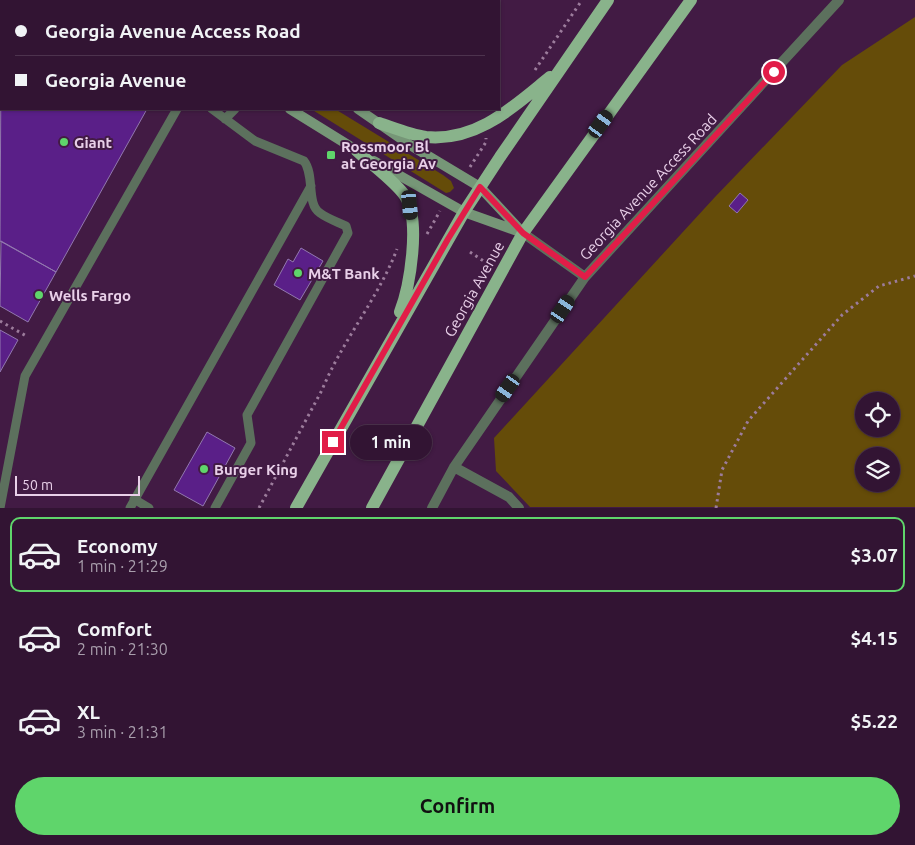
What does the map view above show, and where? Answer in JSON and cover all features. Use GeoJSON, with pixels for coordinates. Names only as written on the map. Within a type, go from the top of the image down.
{"type":"FeatureCollection","features":[{"type":"Feature","properties":{"kind":"main road"},"geometry":{"type":"LineString","coordinates":[[296,508],[464,212],[608,0]]}},
{"type":"Feature","properties":{"kind":"main road","name":"Georgia Avenue"},"geometry":{"type":"LineString","coordinates":[[372,508],[523,233],[691,0]]}},
{"type":"Feature","properties":{"kind":"main road"},"geometry":{"type":"LineString","coordinates":[[379,123],[425,137],[445,138],[467,134],[495,120],[561,68]]}},
{"type":"Feature","properties":{"kind":"main road"},"geometry":{"type":"LineString","coordinates":[[355,150],[401,191],[410,205],[413,230],[409,279],[404,301],[389,344]]}},
{"type":"Feature","properties":{"kind":"street","name":"Georgia Avenue Access Road"},"geometry":{"type":"LineString","coordinates":[[432,508],[454,467],[585,277],[839,0]]}},
{"type":"Feature","properties":{"kind":"street"},"geometry":{"type":"LineString","coordinates":[[293,110],[305,114],[355,150],[464,212],[523,233]]}},
{"type":"Feature","properties":{"kind":"street"},"geometry":{"type":"LineString","coordinates":[[360,110],[410,145],[480,187],[523,233],[585,277]]}},
{"type":"Feature","properties":{"kind":"street"},"geometry":{"type":"LineString","coordinates":[[454,467],[509,497],[519,508]]}},
{"type":"Feature","properties":{"kind":"lane"},"geometry":{"type":"LineString","coordinates":[[0,508],[24,376],[176,110]]}},
{"type":"Feature","properties":{"kind":"lane"},"geometry":{"type":"LineString","coordinates":[[213,110],[255,141],[304,161],[308,166],[314,206],[319,213],[346,226],[348,233],[247,415],[250,443],[215,508]]}},
{"type":"Feature","properties":{"kind":"lane"},"geometry":{"type":"LineString","coordinates":[[225,119],[235,110]]}},
{"type":"Feature","properties":{"kind":"lane"},"geometry":{"type":"LineString","coordinates":[[149,508],[132,504],[311,186]]}},
{"type":"Feature","properties":{"kind":"path"},"geometry":{"type":"LineString","coordinates":[[531,75],[582,0]]}},
{"type":"Feature","properties":{"kind":"path"},"geometry":{"type":"LineString","coordinates":[[468,171],[486,142],[486,135]]}},
{"type":"Feature","properties":{"kind":"path"},"geometry":{"type":"LineString","coordinates":[[418,232],[426,235],[441,211]]}},
{"type":"Feature","properties":{"kind":"path"},"geometry":{"type":"LineString","coordinates":[[259,508],[322,390],[329,373],[389,266],[398,244]]}},
{"type":"Feature","properties":{"kind":"path"},"geometry":{"type":"LineString","coordinates":[[470,252],[485,262]]}},
{"type":"Feature","properties":{"kind":"path"},"geometry":{"type":"LineString","coordinates":[[716,508],[722,470],[748,421],[842,315],[878,286],[915,276]]}},
{"type":"Feature","properties":{"kind":"path"},"geometry":{"type":"LineString","coordinates":[[0,321],[28,336]]}},
{"type":"Feature","properties":{"kind":"shaded area"},"geometry":{"type":"Polygon","coordinates":[[[915,17],[915,507],[530,507],[496,471],[494,438],[715,197],[842,65],[915,17]]]}},
{"type":"Feature","properties":{"kind":"shaded area"},"geometry":{"type":"Polygon","coordinates":[[[313,110],[337,110],[443,175],[451,181],[454,188],[446,193],[313,110]]]}},
{"type":"Feature","properties":{"kind":"building","name":"Giant"},"geometry":{"type":"Polygon","coordinates":[[[1,110],[146,110],[56,272],[0,241],[1,110]]]}},
{"type":"Feature","properties":{"kind":"building"},"geometry":{"type":"Polygon","coordinates":[[[740,193],[748,200],[737,213],[729,206],[740,193]]]}},
{"type":"Feature","properties":{"kind":"building"},"geometry":{"type":"Polygon","coordinates":[[[1,241],[56,272],[28,322],[0,306],[1,241]]]}},
{"type":"Feature","properties":{"kind":"building","name":"M&T Bank"},"geometry":{"type":"Polygon","coordinates":[[[301,248],[323,261],[300,300],[274,285],[288,259],[293,262],[301,248]]]}},
{"type":"Feature","properties":{"kind":"building"},"geometry":{"type":"Polygon","coordinates":[[[0,330],[18,340],[0,372],[0,330]]]}},
{"type":"Feature","properties":{"kind":"building","name":"Burger King"},"geometry":{"type":"Polygon","coordinates":[[[207,432],[235,448],[203,506],[174,490],[207,432]]]}},
{"type":"Feature","properties":{"kind":"place","name":"Giant"},"geometry":{"type":"Point","coordinates":[64,142]}},
{"type":"Feature","properties":{"kind":"place","name":"Rossmoor Bl at Georgia Av"},"geometry":{"type":"Point","coordinates":[331,155]}},
{"type":"Feature","properties":{"kind":"place","name":"M&T Bank"},"geometry":{"type":"Point","coordinates":[298,273]}},
{"type":"Feature","properties":{"kind":"place","name":"Wells Fargo"},"geometry":{"type":"Point","coordinates":[39,295]}},
{"type":"Feature","properties":{"kind":"place","name":"Burger King"},"geometry":{"type":"Point","coordinates":[204,469]}},
{"type":"Feature","properties":{"kind":"route"},"geometry":{"type":"LineString","coordinates":[[333,442],[448,239],[480,187],[523,233],[585,277],[774,72]]}}]}
